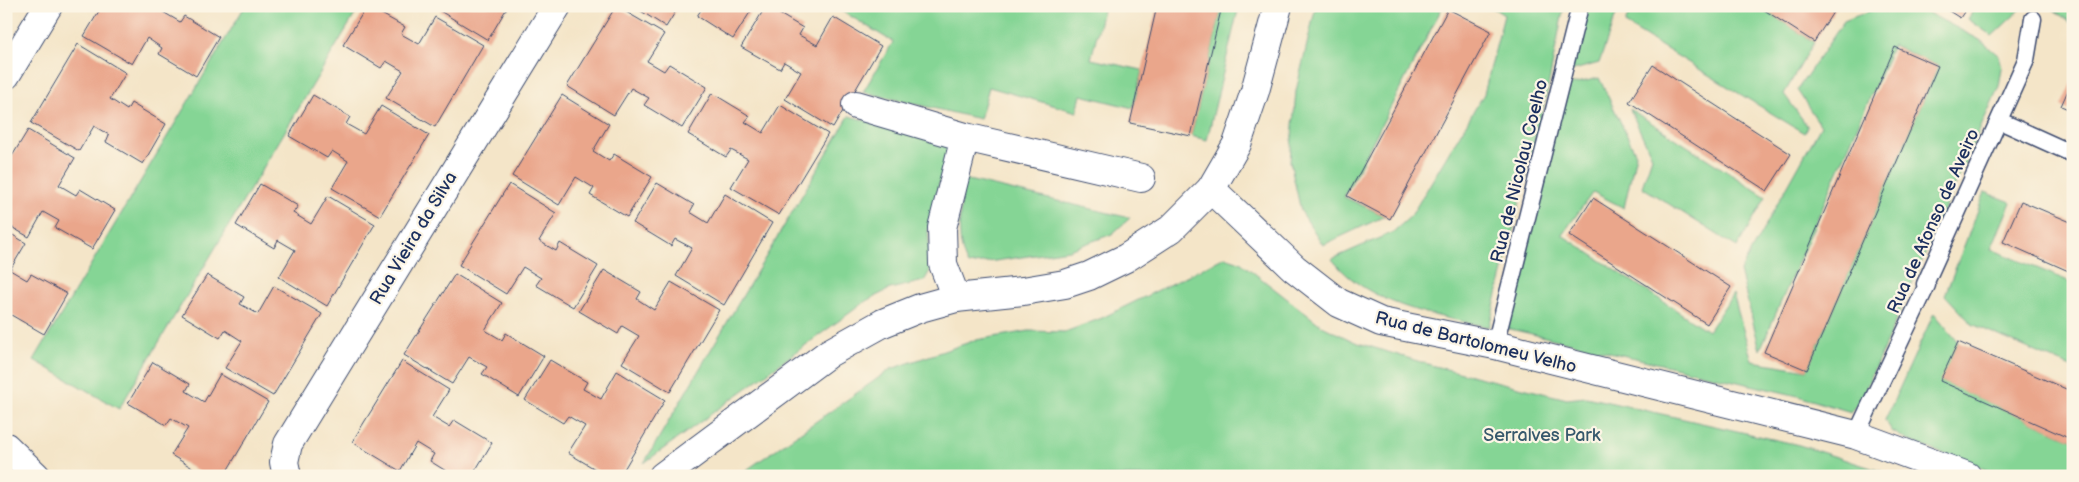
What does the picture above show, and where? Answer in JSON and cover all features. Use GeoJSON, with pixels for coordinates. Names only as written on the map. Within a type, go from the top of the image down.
{"type":"FeatureCollection","features":[{"type":"Feature","properties":{"kind":"street"},"geometry":{"type":"LineString","coordinates":[[6,74],[48,6]]}},
{"type":"Feature","properties":{"kind":"street","name":"Rua Vieira da Silva"},"geometry":{"type":"LineString","coordinates":[[286,476],[284,462],[288,444],[557,6]]}},
{"type":"Feature","properties":{"kind":"street"},"geometry":{"type":"LineString","coordinates":[[663,476],[829,353],[882,323],[920,308],[956,298],[1023,291],[1065,284],[1089,276],[1126,258],[1171,229],[1211,189],[1237,144],[1255,91],[1278,6]]}},
{"type":"Feature","properties":{"kind":"street"},"geometry":{"type":"LineString","coordinates":[[856,105],[965,137],[1141,178]]}},
{"type":"Feature","properties":{"kind":"street"},"geometry":{"type":"LineString","coordinates":[[956,298],[943,264],[942,228],[965,137]]}},
{"type":"Feature","properties":{"kind":"street","name":"Rua de Bartolomeu Velho"},"geometry":{"type":"LineString","coordinates":[[1211,189],[1294,268],[1339,303],[1381,322],[1495,345],[1856,434],[1967,476]]}},
{"type":"Feature","properties":{"kind":"street"},"geometry":{"type":"LineString","coordinates":[[6,447],[36,476]]}},
{"type":"Feature","properties":{"kind":"lane","name":"Rua de Nicolau Coelho"},"geometry":{"type":"LineString","coordinates":[[1495,345],[1580,6]]}},
{"type":"Feature","properties":{"kind":"lane","name":"Rua de Afonso de Aveiro"},"geometry":{"type":"LineString","coordinates":[[1856,434],[1927,285],[1925,284],[2000,122],[2026,60],[2033,19]]}},
{"type":"Feature","properties":{"kind":"lane"},"geometry":{"type":"LineString","coordinates":[[2000,122],[2073,154]]}},
{"type":"Feature","properties":{"kind":"green space"},"geometry":{"type":"Polygon","coordinates":[[[245,6],[360,6],[119,409],[34,360],[245,6]]]}},
{"type":"Feature","properties":{"kind":"green space"},"geometry":{"type":"Polygon","coordinates":[[[834,6],[1104,6],[1091,59],[1142,70],[1133,108],[1081,95],[1077,112],[989,87],[980,119],[863,92],[893,42],[834,6]]]}},
{"type":"Feature","properties":{"kind":"green space"},"geometry":{"type":"Polygon","coordinates":[[[1222,6],[1239,6],[1207,140],[1191,136],[1222,6]]]}},
{"type":"Feature","properties":{"kind":"green space"},"geometry":{"type":"Polygon","coordinates":[[[1316,6],[1443,6],[1344,197],[1385,216],[1323,245],[1301,211],[1290,161],[1296,91],[1316,6]]]}},
{"type":"Feature","properties":{"kind":"green space"},"geometry":{"type":"Polygon","coordinates":[[[1490,6],[1564,6],[1547,92],[1489,327],[1425,313],[1383,298],[1347,275],[1332,259],[1393,232],[1411,216],[1484,94],[1504,15],[1490,6]]]}},
{"type":"Feature","properties":{"kind":"green space"},"geometry":{"type":"Polygon","coordinates":[[[1585,6],[1619,6],[1599,63],[1570,71],[1585,6]]]}},
{"type":"Feature","properties":{"kind":"green space"},"geometry":{"type":"Polygon","coordinates":[[[1631,6],[1758,6],[1814,42],[1784,94],[1808,127],[1804,133],[1625,24],[1631,6]]]}},
{"type":"Feature","properties":{"kind":"green space"},"geometry":{"type":"Polygon","coordinates":[[[1882,6],[1915,6],[1980,40],[1999,56],[2002,68],[1999,86],[1860,402],[1851,412],[1798,396],[1506,328],[1565,86],[1599,78],[1636,154],[1624,208],[1593,192],[1562,235],[1708,331],[1733,294],[1752,361],[1807,370],[1938,66],[1893,45],[1760,350],[1740,271],[1821,126],[1797,90],[1844,21],[1882,6]]]}},
{"type":"Feature","properties":{"kind":"green space"},"geometry":{"type":"Polygon","coordinates":[[[1976,6],[2024,6],[1992,36],[1968,19],[1976,6]]]}},
{"type":"Feature","properties":{"kind":"green space"},"geometry":{"type":"Polygon","coordinates":[[[2049,6],[2073,6],[2073,23],[2071,23],[2049,6]]]}},
{"type":"Feature","properties":{"kind":"green space"},"geometry":{"type":"Polygon","coordinates":[[[1630,109],[1766,197],[1737,247],[1642,187],[1652,157],[1630,109]]]}},
{"type":"Feature","properties":{"kind":"green space"},"geometry":{"type":"Polygon","coordinates":[[[849,116],[949,142],[928,230],[931,269],[924,281],[890,289],[866,301],[644,463],[849,116]]]}},
{"type":"Feature","properties":{"kind":"green space"},"geometry":{"type":"Polygon","coordinates":[[[964,179],[1130,218],[1112,234],[1069,250],[968,265],[961,245],[960,234],[960,212],[964,179]]]}},
{"type":"Feature","properties":{"kind":"green space"},"geometry":{"type":"Polygon","coordinates":[[[1985,192],[2011,202],[1991,249],[2073,283],[2073,368],[1972,324],[1945,295],[1985,192]]]}},
{"type":"Feature","properties":{"kind":"green space","name":"Serralves Park"},"geometry":{"type":"Polygon","coordinates":[[[1225,257],[1240,262],[1322,326],[1355,342],[1434,366],[1567,399],[1586,397],[1799,445],[1896,476],[738,476],[891,369],[976,340],[1029,331],[1065,332],[1102,318],[1225,257]]]}},
{"type":"Feature","properties":{"kind":"green space"},"geometry":{"type":"Polygon","coordinates":[[[1934,313],[1958,342],[1941,381],[2073,440],[2073,476],[2003,476],[1907,440],[1892,431],[1885,420],[1934,313]]]}},
{"type":"Feature","properties":{"kind":"building"},"geometry":{"type":"Polygon","coordinates":[[[102,6],[166,6],[163,12],[180,22],[184,16],[219,37],[196,76],[159,54],[162,48],[147,38],[132,64],[84,36],[102,6]]]}},
{"type":"Feature","properties":{"kind":"building"},"geometry":{"type":"Polygon","coordinates":[[[367,6],[405,27],[401,34],[419,44],[435,17],[483,45],[435,127],[386,98],[403,71],[386,61],[381,68],[343,45],[367,6]]]}},
{"type":"Feature","properties":{"kind":"building"},"geometry":{"type":"Polygon","coordinates":[[[443,6],[508,6],[488,40],[440,11],[443,6]]]}},
{"type":"Feature","properties":{"kind":"building"},"geometry":{"type":"Polygon","coordinates":[[[616,6],[664,34],[647,61],[664,71],[669,64],[707,87],[682,128],[644,105],[649,98],[631,88],[614,115],[567,86],[616,6]]]}},
{"type":"Feature","properties":{"kind":"building"},"geometry":{"type":"Polygon","coordinates":[[[633,6],[679,6],[666,27],[633,6]]]}},
{"type":"Feature","properties":{"kind":"building"},"geometry":{"type":"Polygon","coordinates":[[[695,6],[754,6],[733,39],[697,16],[701,10],[695,6]]]}},
{"type":"Feature","properties":{"kind":"building"},"geometry":{"type":"Polygon","coordinates":[[[766,6],[803,28],[799,35],[817,45],[833,17],[881,46],[833,128],[785,99],[801,72],[784,62],[780,69],[741,47],[766,6]]]}},
{"type":"Feature","properties":{"kind":"building"},"geometry":{"type":"Polygon","coordinates":[[[1157,6],[1222,6],[1191,136],[1130,123],[1157,6]]]}},
{"type":"Feature","properties":{"kind":"building"},"geometry":{"type":"Polygon","coordinates":[[[1758,6],[1837,6],[1814,42],[1758,6]]]}},
{"type":"Feature","properties":{"kind":"building"},"geometry":{"type":"Polygon","coordinates":[[[1941,6],[1968,6],[1960,18],[1941,6]]]}},
{"type":"Feature","properties":{"kind":"building"},"geometry":{"type":"Polygon","coordinates":[[[1448,9],[1491,31],[1390,219],[1347,196],[1448,9]]]}},
{"type":"Feature","properties":{"kind":"building"},"geometry":{"type":"Polygon","coordinates":[[[78,44],[126,73],[110,99],[127,110],[131,103],[166,124],[143,164],[106,142],[109,135],[94,126],[79,151],[31,123],[78,44]]]}},
{"type":"Feature","properties":{"kind":"building"},"geometry":{"type":"Polygon","coordinates":[[[1895,47],[1938,66],[1807,370],[1764,352],[1895,47]]]}},
{"type":"Feature","properties":{"kind":"building"},"geometry":{"type":"Polygon","coordinates":[[[1653,65],[1791,154],[1767,191],[1629,102],[1653,65]]]}},
{"type":"Feature","properties":{"kind":"building"},"geometry":{"type":"Polygon","coordinates":[[[2073,79],[2073,111],[2061,106],[2073,79]]]}},
{"type":"Feature","properties":{"kind":"building"},"geometry":{"type":"Polygon","coordinates":[[[712,93],[750,116],[745,122],[763,133],[780,105],[828,134],[779,215],[731,187],[748,159],[731,150],[726,157],[688,134],[712,93]]]}},
{"type":"Feature","properties":{"kind":"building"},"geometry":{"type":"Polygon","coordinates":[[[313,95],[350,117],[346,124],[364,134],[381,106],[429,135],[380,216],[332,188],[348,161],[332,151],[327,158],[289,136],[313,95]]]}},
{"type":"Feature","properties":{"kind":"building"},"geometry":{"type":"Polygon","coordinates":[[[562,95],[609,124],[593,151],[609,161],[614,154],[652,177],[627,217],[590,195],[594,188],[576,177],[559,205],[512,176],[562,95]]]}},
{"type":"Feature","properties":{"kind":"building"},"geometry":{"type":"Polygon","coordinates":[[[28,130],[75,158],[59,185],[76,195],[80,189],[115,210],[92,249],[55,228],[59,221],[43,212],[29,237],[6,224],[6,166],[28,130]]]}},
{"type":"Feature","properties":{"kind":"building"},"geometry":{"type":"Polygon","coordinates":[[[657,183],[694,205],[690,212],[708,223],[725,194],[772,223],[724,305],[676,276],[692,248],[675,239],[671,246],[633,223],[657,183]]]}},
{"type":"Feature","properties":{"kind":"building"},"geometry":{"type":"Polygon","coordinates":[[[260,184],[298,206],[293,213],[311,224],[328,196],[375,224],[327,306],[279,277],[295,250],[278,240],[274,248],[236,225],[260,184]]]}},
{"type":"Feature","properties":{"kind":"building"},"geometry":{"type":"Polygon","coordinates":[[[509,184],[556,213],[539,241],[556,251],[560,243],[598,266],[573,307],[536,285],[541,278],[523,267],[506,294],[459,265],[509,184]]]}},
{"type":"Feature","properties":{"kind":"building"},"geometry":{"type":"Polygon","coordinates":[[[1593,198],[1731,287],[1707,324],[1569,235],[1593,198]]]}},
{"type":"Feature","properties":{"kind":"building"},"geometry":{"type":"Polygon","coordinates":[[[2021,201],[2073,223],[2073,273],[2003,242],[2021,201]]]}},
{"type":"Feature","properties":{"kind":"building"},"geometry":{"type":"Polygon","coordinates":[[[6,231],[26,243],[10,270],[27,280],[31,274],[67,294],[44,334],[6,312],[10,306],[6,304],[6,231]]]}},
{"type":"Feature","properties":{"kind":"building"},"geometry":{"type":"Polygon","coordinates":[[[604,270],[641,292],[637,299],[654,310],[671,282],[719,310],[670,392],[622,363],[639,336],[622,326],[618,334],[579,311],[604,270]]]}},
{"type":"Feature","properties":{"kind":"building"},"geometry":{"type":"Polygon","coordinates":[[[455,274],[502,303],[485,330],[502,340],[506,333],[544,356],[519,397],[482,374],[487,367],[469,357],[452,384],[404,355],[455,274]]]}},
{"type":"Feature","properties":{"kind":"building"},"geometry":{"type":"Polygon","coordinates":[[[207,275],[244,297],[240,304],[258,314],[274,286],[322,314],[273,396],[225,368],[242,341],[225,330],[220,338],[182,315],[207,275]]]}},
{"type":"Feature","properties":{"kind":"building"},"geometry":{"type":"Polygon","coordinates":[[[1958,342],[2073,392],[2073,440],[1940,381],[1958,342]]]}},
{"type":"Feature","properties":{"kind":"building"},"geometry":{"type":"Polygon","coordinates":[[[550,360],[587,382],[583,389],[601,399],[617,371],[665,400],[620,476],[607,476],[568,453],[585,426],[568,416],[563,423],[525,400],[550,360]]]}},
{"type":"Feature","properties":{"kind":"building"},"geometry":{"type":"Polygon","coordinates":[[[402,361],[449,390],[432,417],[449,427],[454,420],[492,443],[472,476],[454,476],[430,461],[434,454],[416,443],[400,471],[352,442],[402,361]]]}},
{"type":"Feature","properties":{"kind":"building"},"geometry":{"type":"Polygon","coordinates":[[[153,362],[190,384],[186,391],[204,402],[220,374],[268,402],[224,476],[206,476],[171,455],[188,428],[171,418],[166,425],[128,403],[153,362]]]}}]}
